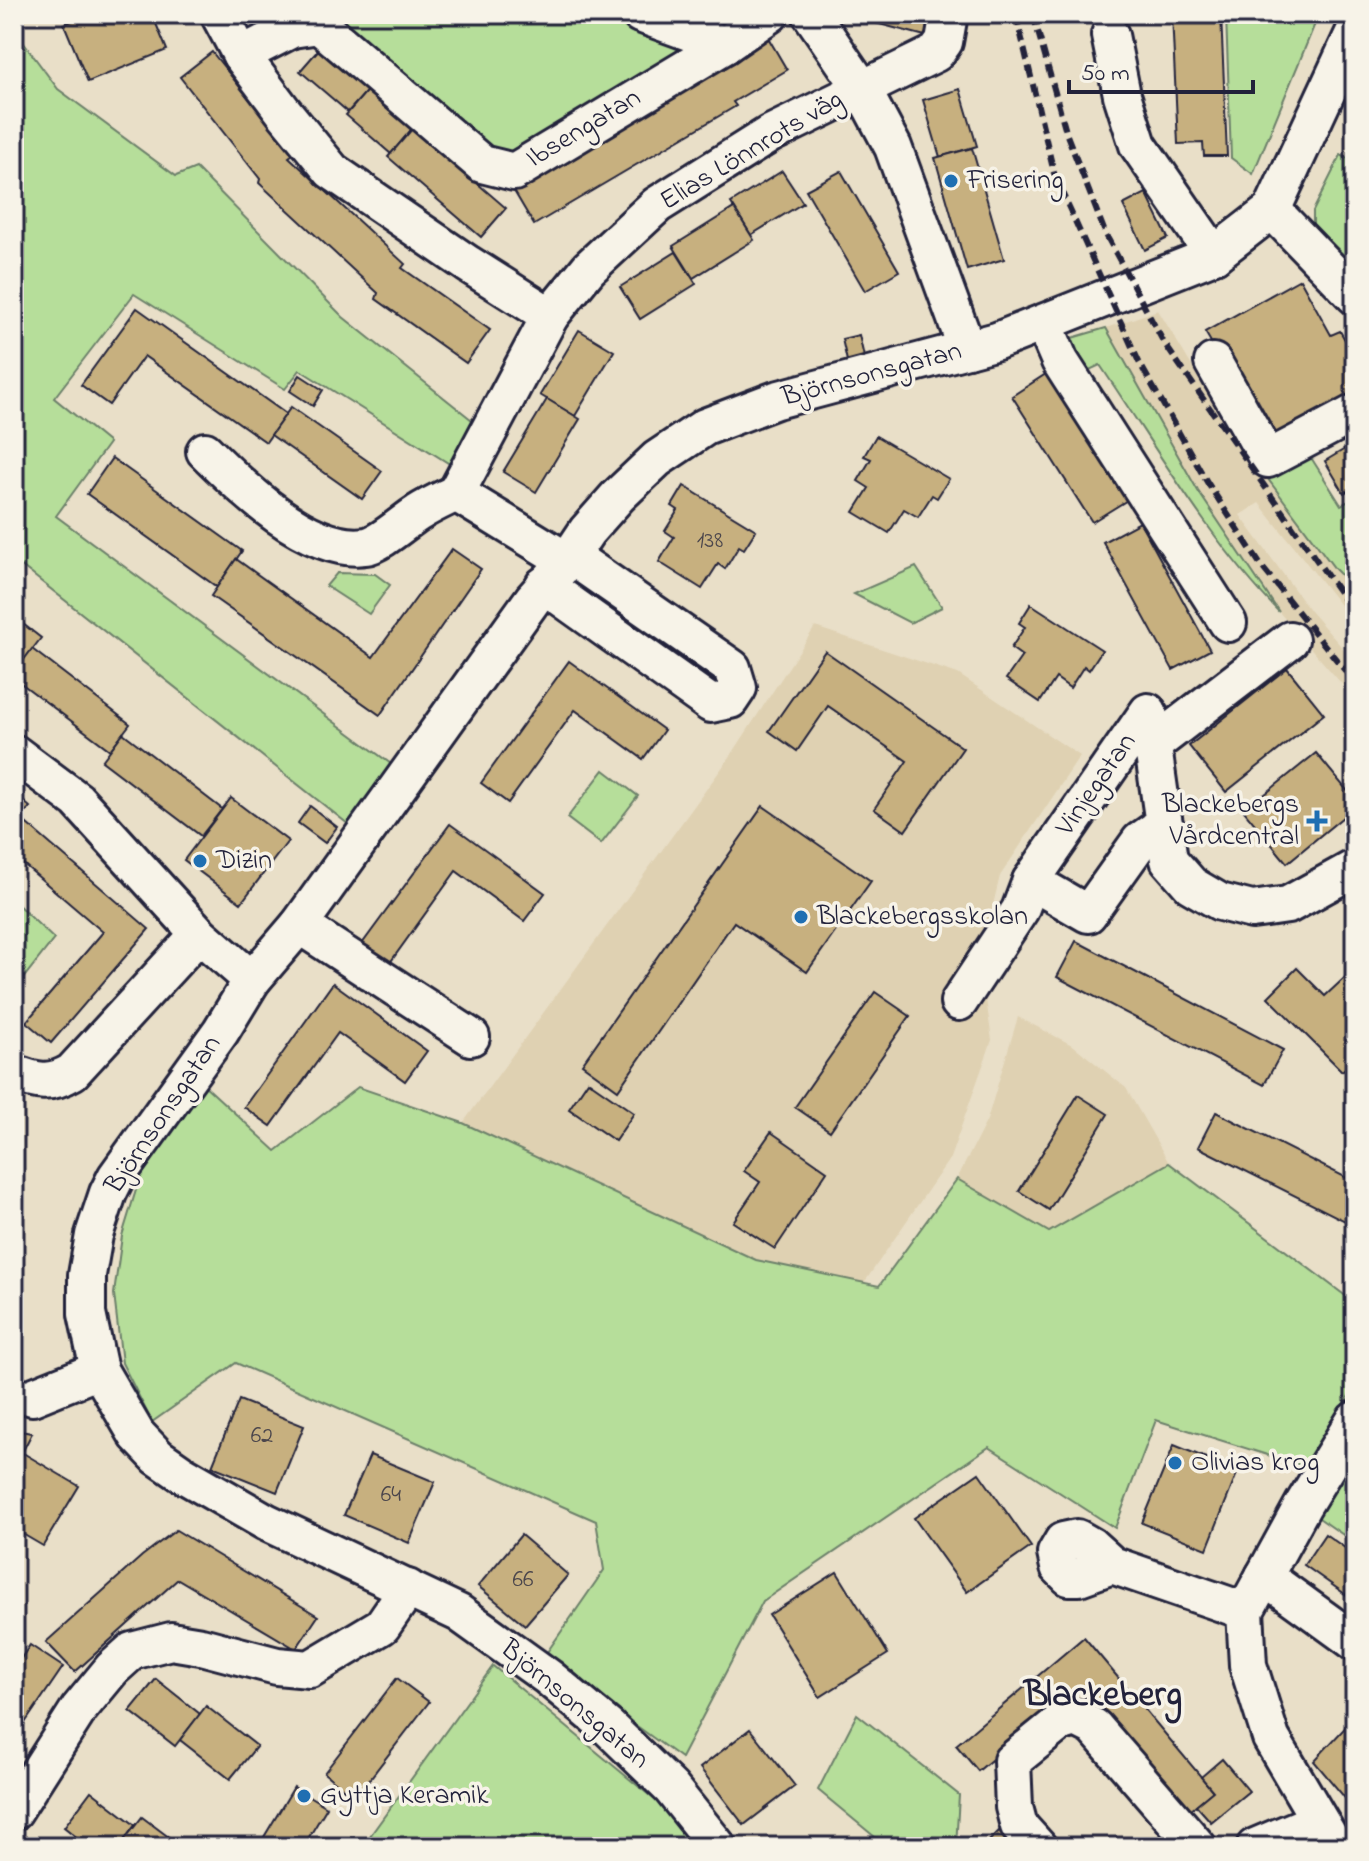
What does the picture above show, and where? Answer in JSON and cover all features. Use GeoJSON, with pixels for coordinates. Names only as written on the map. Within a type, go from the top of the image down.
{"type":"FeatureCollection","features":[{"type":"Feature","properties":{"kind":"street"},"geometry":{"type":"LineString","coordinates":[[219,14],[241,55],[332,171],[550,316]]}},
{"type":"Feature","properties":{"kind":"street"},"geometry":{"type":"LineString","coordinates":[[640,14],[725,45]]}},
{"type":"Feature","properties":{"kind":"street","name":"Ibsengatan"},"geometry":{"type":"LineString","coordinates":[[241,55],[294,22],[319,25],[482,164],[514,172],[725,45],[770,14]]}},
{"type":"Feature","properties":{"kind":"street"},"geometry":{"type":"LineString","coordinates":[[811,14],[861,87],[893,147],[967,349]]}},
{"type":"Feature","properties":{"kind":"street"},"geometry":{"type":"LineString","coordinates":[[861,87],[936,53],[944,42],[949,14]]}},
{"type":"Feature","properties":{"kind":"street","name":"Björnsonsgatan"},"geometry":{"type":"LineString","coordinates":[[718,1847],[671,1788],[608,1727],[548,1677],[459,1613],[266,1522],[158,1457],[137,1435],[99,1370],[87,1314],[87,1275],[94,1235],[108,1193],[116,1177],[221,1031],[252,980],[299,925],[587,531],[657,459],[705,427],[776,400],[967,349],[1044,324],[1214,255],[1272,210],[1355,31]]}},
{"type":"Feature","properties":{"kind":"street"},"geometry":{"type":"LineString","coordinates":[[1110,35],[1122,95],[1138,145],[1214,255]]}},
{"type":"Feature","properties":{"kind":"street","name":"Elias Lönnrots väg"},"geometry":{"type":"LineString","coordinates":[[456,493],[550,316],[589,268],[657,205],[770,134],[861,87]]}},
{"type":"Feature","properties":{"kind":"street"},"geometry":{"type":"LineString","coordinates":[[1272,210],[1355,296]]}},
{"type":"Feature","properties":{"kind":"street"},"geometry":{"type":"LineString","coordinates":[[1044,324],[1060,361],[1228,623]]}},
{"type":"Feature","properties":{"kind":"street"},"geometry":{"type":"LineString","coordinates":[[1213,362],[1268,459],[1355,413]]}},
{"type":"Feature","properties":{"kind":"street"},"geometry":{"type":"LineString","coordinates":[[205,451],[245,491],[280,517],[313,535],[342,545],[369,546],[420,512],[456,493],[561,567],[732,668],[738,688],[730,700],[711,704],[561,567]]}},
{"type":"Feature","properties":{"kind":"street"},"geometry":{"type":"LineString","coordinates":[[1153,745],[1290,640]]}},
{"type":"Feature","properties":{"kind":"street","name":"Vinjegatan"},"geometry":{"type":"LineString","coordinates":[[1031,881],[1148,712],[1169,860],[1191,885],[1220,902],[1252,910],[1288,905],[1355,868]]}},
{"type":"Feature","properties":{"kind":"street"},"geometry":{"type":"LineString","coordinates":[[14,753],[77,800],[199,934],[252,980]]}},
{"type":"Feature","properties":{"kind":"street"},"geometry":{"type":"LineString","coordinates":[[959,1002],[1020,910],[1031,881],[1088,914],[1140,841],[1164,824]]}},
{"type":"Feature","properties":{"kind":"street"},"geometry":{"type":"LineString","coordinates":[[299,925],[471,1037]]}},
{"type":"Feature","properties":{"kind":"street"},"geometry":{"type":"LineString","coordinates":[[14,1073],[38,1083],[56,1081],[72,1072],[199,934]]}},
{"type":"Feature","properties":{"kind":"street"},"geometry":{"type":"LineString","coordinates":[[32,1397],[99,1370]]}},
{"type":"Feature","properties":{"kind":"street"},"geometry":{"type":"LineString","coordinates":[[1255,1847],[1326,1834],[1271,1738],[1248,1665],[1245,1611],[1303,1505],[1355,1420]]}},
{"type":"Feature","properties":{"kind":"street"},"geometry":{"type":"LineString","coordinates":[[1112,1565],[1245,1611]]}},
{"type":"Feature","properties":{"kind":"street"},"geometry":{"type":"LineString","coordinates":[[1264,1576],[1355,1642]]}},
{"type":"Feature","properties":{"kind":"street"},"geometry":{"type":"LineString","coordinates":[[14,1811],[79,1709],[112,1669],[132,1651],[171,1641],[277,1666],[310,1669],[382,1626],[408,1588]]}},
{"type":"Feature","properties":{"kind":"street"},"geometry":{"type":"LineString","coordinates":[[1029,1836],[1014,1807],[1012,1761],[1059,1723],[1076,1718],[1094,1727],[1198,1847]]}},
{"type":"Feature","properties":{"kind":"shaded area"},"geometry":{"type":"Polygon","coordinates":[[[1158,310],[1213,401],[1262,471],[1335,569],[1355,589],[1355,624],[1259,503],[1240,515],[1310,611],[1355,662],[1355,699],[1279,612],[1198,491],[1106,328],[1158,310]]]}},
{"type":"Feature","properties":{"kind":"shaded area","name":"Blackebergsskolan"},"geometry":{"type":"Polygon","coordinates":[[[815,627],[958,674],[1080,756],[1000,876],[980,958],[992,1040],[950,1158],[864,1283],[756,1260],[463,1123],[732,754],[815,627]]]}},
{"type":"Feature","properties":{"kind":"shaded area"},"geometry":{"type":"Polygon","coordinates":[[[1018,1017],[1074,1046],[1126,1088],[1169,1163],[1259,1240],[1088,1286],[957,1179],[987,1120],[1018,1017]]]}},
{"type":"Feature","properties":{"kind":"green space"},"geometry":{"type":"Polygon","coordinates":[[[14,14],[22,14],[23,42],[58,89],[176,176],[196,168],[343,317],[477,424],[453,466],[300,370],[285,389],[134,294],[54,398],[109,443],[56,516],[391,764],[348,824],[14,560],[14,14]]]}},
{"type":"Feature","properties":{"kind":"green space"},"geometry":{"type":"Polygon","coordinates":[[[320,14],[609,14],[697,42],[509,157],[487,150],[320,14]]]}},
{"type":"Feature","properties":{"kind":"green space"},"geometry":{"type":"Polygon","coordinates":[[[1226,14],[1319,14],[1253,174],[1231,158],[1226,14]]]}},
{"type":"Feature","properties":{"kind":"green space"},"geometry":{"type":"Polygon","coordinates":[[[1341,155],[1355,162],[1355,266],[1313,225],[1313,211],[1341,155]]]}},
{"type":"Feature","properties":{"kind":"green space"},"geometry":{"type":"Polygon","coordinates":[[[1106,328],[1198,491],[1279,612],[1207,524],[1100,365],[1081,374],[1065,340],[1106,328]]]}},
{"type":"Feature","properties":{"kind":"green space"},"geometry":{"type":"Polygon","coordinates":[[[1310,456],[1341,505],[1355,498],[1355,589],[1335,569],[1262,471],[1310,456]]]}},
{"type":"Feature","properties":{"kind":"green space"},"geometry":{"type":"Polygon","coordinates":[[[916,567],[942,607],[910,623],[854,594],[916,567]]]}},
{"type":"Feature","properties":{"kind":"green space"},"geometry":{"type":"Polygon","coordinates":[[[337,573],[375,574],[390,585],[369,614],[326,586],[337,573]]]}},
{"type":"Feature","properties":{"kind":"green space"},"geometry":{"type":"Polygon","coordinates":[[[604,770],[638,796],[601,844],[567,818],[604,770]]]}},
{"type":"Feature","properties":{"kind":"green space"},"geometry":{"type":"Polygon","coordinates":[[[14,901],[54,939],[14,990],[14,901]]]}},
{"type":"Feature","properties":{"kind":"green space"},"geometry":{"type":"Polygon","coordinates":[[[202,1083],[276,1151],[358,1087],[463,1123],[756,1260],[879,1286],[957,1179],[1049,1232],[1169,1163],[1355,1303],[1355,1385],[1309,1468],[1156,1420],[1115,1528],[989,1447],[763,1601],[681,1758],[543,1658],[604,1570],[596,1521],[236,1363],[152,1422],[122,1363],[114,1294],[122,1236],[140,1177],[202,1083]]]}},
{"type":"Feature","properties":{"kind":"green space"},"geometry":{"type":"Polygon","coordinates":[[[1355,1453],[1355,1543],[1316,1516],[1355,1453]]]}},
{"type":"Feature","properties":{"kind":"green space"},"geometry":{"type":"Polygon","coordinates":[[[493,1666],[661,1805],[692,1842],[684,1847],[362,1847],[493,1666]]]}},
{"type":"Feature","properties":{"kind":"green space"},"geometry":{"type":"Polygon","coordinates":[[[857,1714],[959,1795],[956,1847],[887,1847],[818,1790],[857,1714]]]}},
{"type":"Feature","properties":{"kind":"building"},"geometry":{"type":"Polygon","coordinates":[[[69,14],[152,14],[167,50],[88,82],[64,24],[72,21],[69,14]]]}},
{"type":"Feature","properties":{"kind":"building"},"geometry":{"type":"Polygon","coordinates":[[[870,14],[931,14],[925,36],[868,21],[870,14]]]}},
{"type":"Feature","properties":{"kind":"building"},"geometry":{"type":"Polygon","coordinates":[[[1172,14],[1221,14],[1227,156],[1204,156],[1203,143],[1178,144],[1172,14]]]}},
{"type":"Feature","properties":{"kind":"building"},"geometry":{"type":"Polygon","coordinates":[[[766,34],[787,70],[733,102],[736,106],[534,225],[514,191],[714,74],[710,67],[766,34]]]}},
{"type":"Feature","properties":{"kind":"building"},"geometry":{"type":"Polygon","coordinates":[[[327,40],[375,82],[348,112],[300,71],[327,40]]]}},
{"type":"Feature","properties":{"kind":"building"},"geometry":{"type":"Polygon","coordinates":[[[212,52],[293,154],[289,157],[405,264],[402,268],[490,330],[466,363],[376,299],[378,293],[259,183],[260,179],[180,77],[212,52]]]}},
{"type":"Feature","properties":{"kind":"building"},"geometry":{"type":"Polygon","coordinates":[[[371,86],[416,124],[391,154],[346,115],[371,86]]]}},
{"type":"Feature","properties":{"kind":"building"},"geometry":{"type":"Polygon","coordinates":[[[960,89],[977,146],[940,157],[923,100],[960,89]]]}},
{"type":"Feature","properties":{"kind":"building"},"geometry":{"type":"Polygon","coordinates":[[[413,128],[506,208],[481,237],[388,157],[413,128]]]}},
{"type":"Feature","properties":{"kind":"building"},"geometry":{"type":"Polygon","coordinates":[[[972,148],[1004,259],[967,270],[935,158],[972,148]]]}},
{"type":"Feature","properties":{"kind":"building"},"geometry":{"type":"Polygon","coordinates":[[[782,171],[803,203],[751,235],[731,203],[782,171]]]}},
{"type":"Feature","properties":{"kind":"building"},"geometry":{"type":"Polygon","coordinates":[[[841,171],[899,271],[865,291],[806,190],[841,171]]]}},
{"type":"Feature","properties":{"kind":"building"},"geometry":{"type":"Polygon","coordinates":[[[1146,193],[1168,238],[1145,250],[1123,205],[1146,193]]]}},
{"type":"Feature","properties":{"kind":"building"},"geometry":{"type":"Polygon","coordinates":[[[734,208],[754,240],[693,278],[673,246],[734,208]]]}},
{"type":"Feature","properties":{"kind":"building"},"geometry":{"type":"Polygon","coordinates":[[[676,252],[696,284],[640,319],[620,287],[676,252]]]}},
{"type":"Feature","properties":{"kind":"building"},"geometry":{"type":"Polygon","coordinates":[[[1300,279],[1331,335],[1340,331],[1355,357],[1355,399],[1272,446],[1205,332],[1300,279]]]}},
{"type":"Feature","properties":{"kind":"building"},"geometry":{"type":"Polygon","coordinates":[[[137,308],[286,414],[266,442],[144,356],[109,405],[81,385],[137,308]]]}},
{"type":"Feature","properties":{"kind":"building"},"geometry":{"type":"Polygon","coordinates":[[[579,330],[614,351],[575,416],[540,395],[579,330]]]}},
{"type":"Feature","properties":{"kind":"building"},"geometry":{"type":"Polygon","coordinates":[[[859,335],[864,357],[847,361],[842,339],[859,335]]]}},
{"type":"Feature","properties":{"kind":"building"},"geometry":{"type":"Polygon","coordinates":[[[1049,372],[1129,499],[1092,522],[1012,396],[1049,372]]]}},
{"type":"Feature","properties":{"kind":"building"},"geometry":{"type":"Polygon","coordinates":[[[300,375],[323,390],[313,406],[290,391],[300,375]]]}},
{"type":"Feature","properties":{"kind":"building"},"geometry":{"type":"Polygon","coordinates":[[[547,399],[580,419],[536,492],[503,472],[547,399]]]}},
{"type":"Feature","properties":{"kind":"building"},"geometry":{"type":"Polygon","coordinates":[[[291,407],[382,471],[362,499],[271,435],[291,407]]]}},
{"type":"Feature","properties":{"kind":"building"},"geometry":{"type":"Polygon","coordinates":[[[876,436],[949,479],[937,498],[932,495],[918,517],[904,509],[889,533],[854,512],[869,488],[858,481],[871,459],[864,456],[876,436]]]}},
{"type":"Feature","properties":{"kind":"building"},"geometry":{"type":"Polygon","coordinates":[[[1355,443],[1355,487],[1344,493],[1325,461],[1355,443]]]}},
{"type":"Feature","properties":{"kind":"building"},"geometry":{"type":"Polygon","coordinates":[[[112,458],[242,551],[217,587],[87,494],[112,458]]]}},
{"type":"Feature","properties":{"kind":"building"},"geometry":{"type":"Polygon","coordinates":[[[684,486],[756,530],[744,549],[739,546],[725,569],[718,564],[702,589],[659,562],[674,537],[665,531],[678,510],[672,506],[684,486]]]}},
{"type":"Feature","properties":{"kind":"building"},"geometry":{"type":"Polygon","coordinates":[[[1140,522],[1210,650],[1173,670],[1103,542],[1140,522]]]}},
{"type":"Feature","properties":{"kind":"building"},"geometry":{"type":"Polygon","coordinates":[[[452,549],[481,569],[380,715],[211,596],[236,559],[373,657],[452,549]]]}},
{"type":"Feature","properties":{"kind":"building"},"geometry":{"type":"Polygon","coordinates":[[[1031,604],[1102,650],[1089,670],[1084,666],[1070,688],[1056,678],[1040,702],[1006,679],[1022,656],[1011,648],[1025,627],[1019,623],[1031,604]]]}},
{"type":"Feature","properties":{"kind":"building"},"geometry":{"type":"Polygon","coordinates":[[[14,617],[41,638],[21,664],[14,658],[14,617]]]}},
{"type":"Feature","properties":{"kind":"building"},"geometry":{"type":"Polygon","coordinates":[[[32,649],[130,724],[110,750],[14,678],[14,673],[32,649]]]}},
{"type":"Feature","properties":{"kind":"building"},"geometry":{"type":"Polygon","coordinates":[[[825,651],[963,748],[905,831],[874,809],[907,761],[828,706],[797,751],[769,731],[825,651]]]}},
{"type":"Feature","properties":{"kind":"building"},"geometry":{"type":"Polygon","coordinates":[[[569,661],[664,730],[643,759],[575,710],[508,803],[481,783],[569,661]]]}},
{"type":"Feature","properties":{"kind":"building"},"geometry":{"type":"Polygon","coordinates":[[[1287,668],[1324,714],[1226,792],[1189,746],[1287,668]]]}},
{"type":"Feature","properties":{"kind":"building"},"geometry":{"type":"Polygon","coordinates":[[[123,733],[222,809],[201,836],[102,761],[123,733]]]}},
{"type":"Feature","properties":{"kind":"building"},"geometry":{"type":"Polygon","coordinates":[[[1316,753],[1355,800],[1355,807],[1287,863],[1244,811],[1316,753]]]}},
{"type":"Feature","properties":{"kind":"building"},"geometry":{"type":"Polygon","coordinates":[[[14,793],[30,807],[14,825],[14,793]]]}},
{"type":"Feature","properties":{"kind":"building"},"geometry":{"type":"Polygon","coordinates":[[[231,798],[288,841],[241,903],[184,860],[231,798]]]}},
{"type":"Feature","properties":{"kind":"building"},"geometry":{"type":"Polygon","coordinates":[[[310,806],[337,827],[325,843],[298,823],[310,806]]]}},
{"type":"Feature","properties":{"kind":"building"},"geometry":{"type":"Polygon","coordinates":[[[763,806],[871,881],[807,972],[734,922],[618,1090],[582,1064],[763,806]]]}},
{"type":"Feature","properties":{"kind":"building"},"geometry":{"type":"Polygon","coordinates":[[[20,818],[149,929],[51,1043],[26,1022],[103,932],[14,856],[14,825],[20,818]]]}},
{"type":"Feature","properties":{"kind":"building"},"geometry":{"type":"Polygon","coordinates":[[[450,824],[545,893],[524,921],[456,871],[389,964],[362,944],[450,824]]]}},
{"type":"Feature","properties":{"kind":"building"},"geometry":{"type":"Polygon","coordinates":[[[1076,941],[1283,1050],[1264,1085],[1057,977],[1076,941]]]}},
{"type":"Feature","properties":{"kind":"building"},"geometry":{"type":"Polygon","coordinates":[[[1297,968],[1325,996],[1355,968],[1355,1059],[1342,1071],[1268,997],[1297,968]]]}},
{"type":"Feature","properties":{"kind":"building"},"geometry":{"type":"Polygon","coordinates":[[[333,983],[427,1051],[405,1081],[338,1033],[271,1126],[244,1107],[333,983]]]}},
{"type":"Feature","properties":{"kind":"building"},"geometry":{"type":"Polygon","coordinates":[[[875,992],[910,1016],[830,1131],[795,1107],[875,992]]]}},
{"type":"Feature","properties":{"kind":"building"},"geometry":{"type":"Polygon","coordinates":[[[588,1081],[634,1113],[615,1141],[569,1109],[588,1081]]]}},
{"type":"Feature","properties":{"kind":"building"},"geometry":{"type":"Polygon","coordinates":[[[1078,1095],[1108,1114],[1049,1210],[1019,1191],[1078,1095]]]}},
{"type":"Feature","properties":{"kind":"building"},"geometry":{"type":"Polygon","coordinates":[[[1216,1112],[1355,1182],[1355,1226],[1198,1147],[1216,1112]]]}},
{"type":"Feature","properties":{"kind":"building"},"geometry":{"type":"Polygon","coordinates":[[[771,1132],[827,1171],[775,1249],[733,1222],[760,1182],[744,1171],[771,1132]]]}},
{"type":"Feature","properties":{"kind":"building"},"geometry":{"type":"Polygon","coordinates":[[[239,1400],[304,1426],[277,1492],[212,1466],[239,1400]]]}},
{"type":"Feature","properties":{"kind":"building"},"geometry":{"type":"Polygon","coordinates":[[[14,1430],[32,1433],[14,1468],[14,1430]]]}},
{"type":"Feature","properties":{"kind":"building"},"geometry":{"type":"Polygon","coordinates":[[[1174,1445],[1238,1471],[1207,1549],[1142,1523],[1174,1445]]]}},
{"type":"Feature","properties":{"kind":"building"},"geometry":{"type":"Polygon","coordinates":[[[23,1453],[79,1486],[43,1546],[14,1529],[14,1468],[23,1453]]]}},
{"type":"Feature","properties":{"kind":"building"},"geometry":{"type":"Polygon","coordinates":[[[370,1455],[435,1482],[409,1543],[344,1515],[370,1455]]]}},
{"type":"Feature","properties":{"kind":"building"},"geometry":{"type":"Polygon","coordinates":[[[979,1473],[1031,1547],[967,1592],[914,1518],[979,1473]]]}},
{"type":"Feature","properties":{"kind":"building"},"geometry":{"type":"Polygon","coordinates":[[[176,1530],[318,1616],[296,1649],[178,1579],[75,1672],[46,1642],[142,1556],[176,1530]]]}},
{"type":"Feature","properties":{"kind":"building"},"geometry":{"type":"Polygon","coordinates":[[[1325,1534],[1355,1555],[1355,1601],[1304,1565],[1325,1534]]]}},
{"type":"Feature","properties":{"kind":"building"},"geometry":{"type":"Polygon","coordinates":[[[521,1535],[568,1575],[525,1625],[478,1586],[521,1535]]]}},
{"type":"Feature","properties":{"kind":"building"},"geometry":{"type":"Polygon","coordinates":[[[837,1572],[888,1654],[820,1697],[769,1615],[837,1572]]]}},
{"type":"Feature","properties":{"kind":"building"},"geometry":{"type":"Polygon","coordinates":[[[1084,1637],[1213,1791],[1184,1815],[1077,1688],[978,1771],[956,1745],[1084,1637]]]}},
{"type":"Feature","properties":{"kind":"building"},"geometry":{"type":"Polygon","coordinates":[[[30,1645],[63,1667],[14,1739],[14,1669],[30,1645]]]}},
{"type":"Feature","properties":{"kind":"building"},"geometry":{"type":"Polygon","coordinates":[[[397,1678],[429,1702],[355,1798],[324,1773],[397,1678]]]}},
{"type":"Feature","properties":{"kind":"building"},"geometry":{"type":"Polygon","coordinates":[[[156,1679],[200,1714],[175,1746],[130,1711],[156,1679]]]}},
{"type":"Feature","properties":{"kind":"building"},"geometry":{"type":"Polygon","coordinates":[[[206,1706],[257,1746],[230,1779],[180,1740],[206,1706]]]}},
{"type":"Feature","properties":{"kind":"building"},"geometry":{"type":"Polygon","coordinates":[[[1355,1717],[1355,1810],[1314,1761],[1355,1717]]]}},
{"type":"Feature","properties":{"kind":"building"},"geometry":{"type":"Polygon","coordinates":[[[750,1729],[795,1786],[744,1825],[700,1768],[750,1729]]]}},
{"type":"Feature","properties":{"kind":"building"},"geometry":{"type":"Polygon","coordinates":[[[1222,1759],[1249,1791],[1211,1822],[1196,1805],[1213,1791],[1201,1777],[1222,1759]]]}},
{"type":"Feature","properties":{"kind":"building"},"geometry":{"type":"Polygon","coordinates":[[[294,1787],[327,1807],[303,1847],[258,1847],[294,1787]]]}},
{"type":"Feature","properties":{"kind":"building"},"geometry":{"type":"Polygon","coordinates":[[[91,1791],[135,1825],[119,1847],[89,1847],[64,1827],[91,1791]]]}},
{"type":"Feature","properties":{"kind":"building"},"geometry":{"type":"Polygon","coordinates":[[[142,1817],[170,1838],[181,1847],[119,1847],[142,1817]]]}},
{"type":"Feature","properties":{"kind":"building"},"geometry":{"type":"Polygon","coordinates":[[[1000,1830],[1018,1847],[983,1847],[1000,1830]]]}},
{"type":"Feature","properties":{"kind":"railway"},"geometry":{"type":"LineString","coordinates":[[1016,14],[1055,177],[1139,362],[1207,482],[1262,567],[1355,683]]}},
{"type":"Feature","properties":{"kind":"railway"},"geometry":{"type":"LineString","coordinates":[[1033,14],[1067,135],[1106,235],[1164,343],[1355,615]]}},
{"type":"Feature","properties":{"kind":"place","name":"Frisering"},"geometry":{"type":"Point","coordinates":[951,181]}},
{"type":"Feature","properties":{"kind":"place","name":"Blackebergs Vårdcentral"},"geometry":{"type":"Point","coordinates":[1317,821]}},
{"type":"Feature","properties":{"kind":"place","name":"Dizin"},"geometry":{"type":"Point","coordinates":[200,861]}},
{"type":"Feature","properties":{"kind":"place","name":"Blackebergsskolan"},"geometry":{"type":"Point","coordinates":[801,917]}},
{"type":"Feature","properties":{"kind":"place","name":"Olivias krog"},"geometry":{"type":"Point","coordinates":[1175,1463]}},
{"type":"Feature","properties":{"kind":"place","name":"Gyttja Keramik"},"geometry":{"type":"Point","coordinates":[304,1796]}},
{"type":"Feature","properties":{"kind":"district","name":"Blackeberg"},"geometry":{"type":"Point","coordinates":[1103,1696]}}]}
